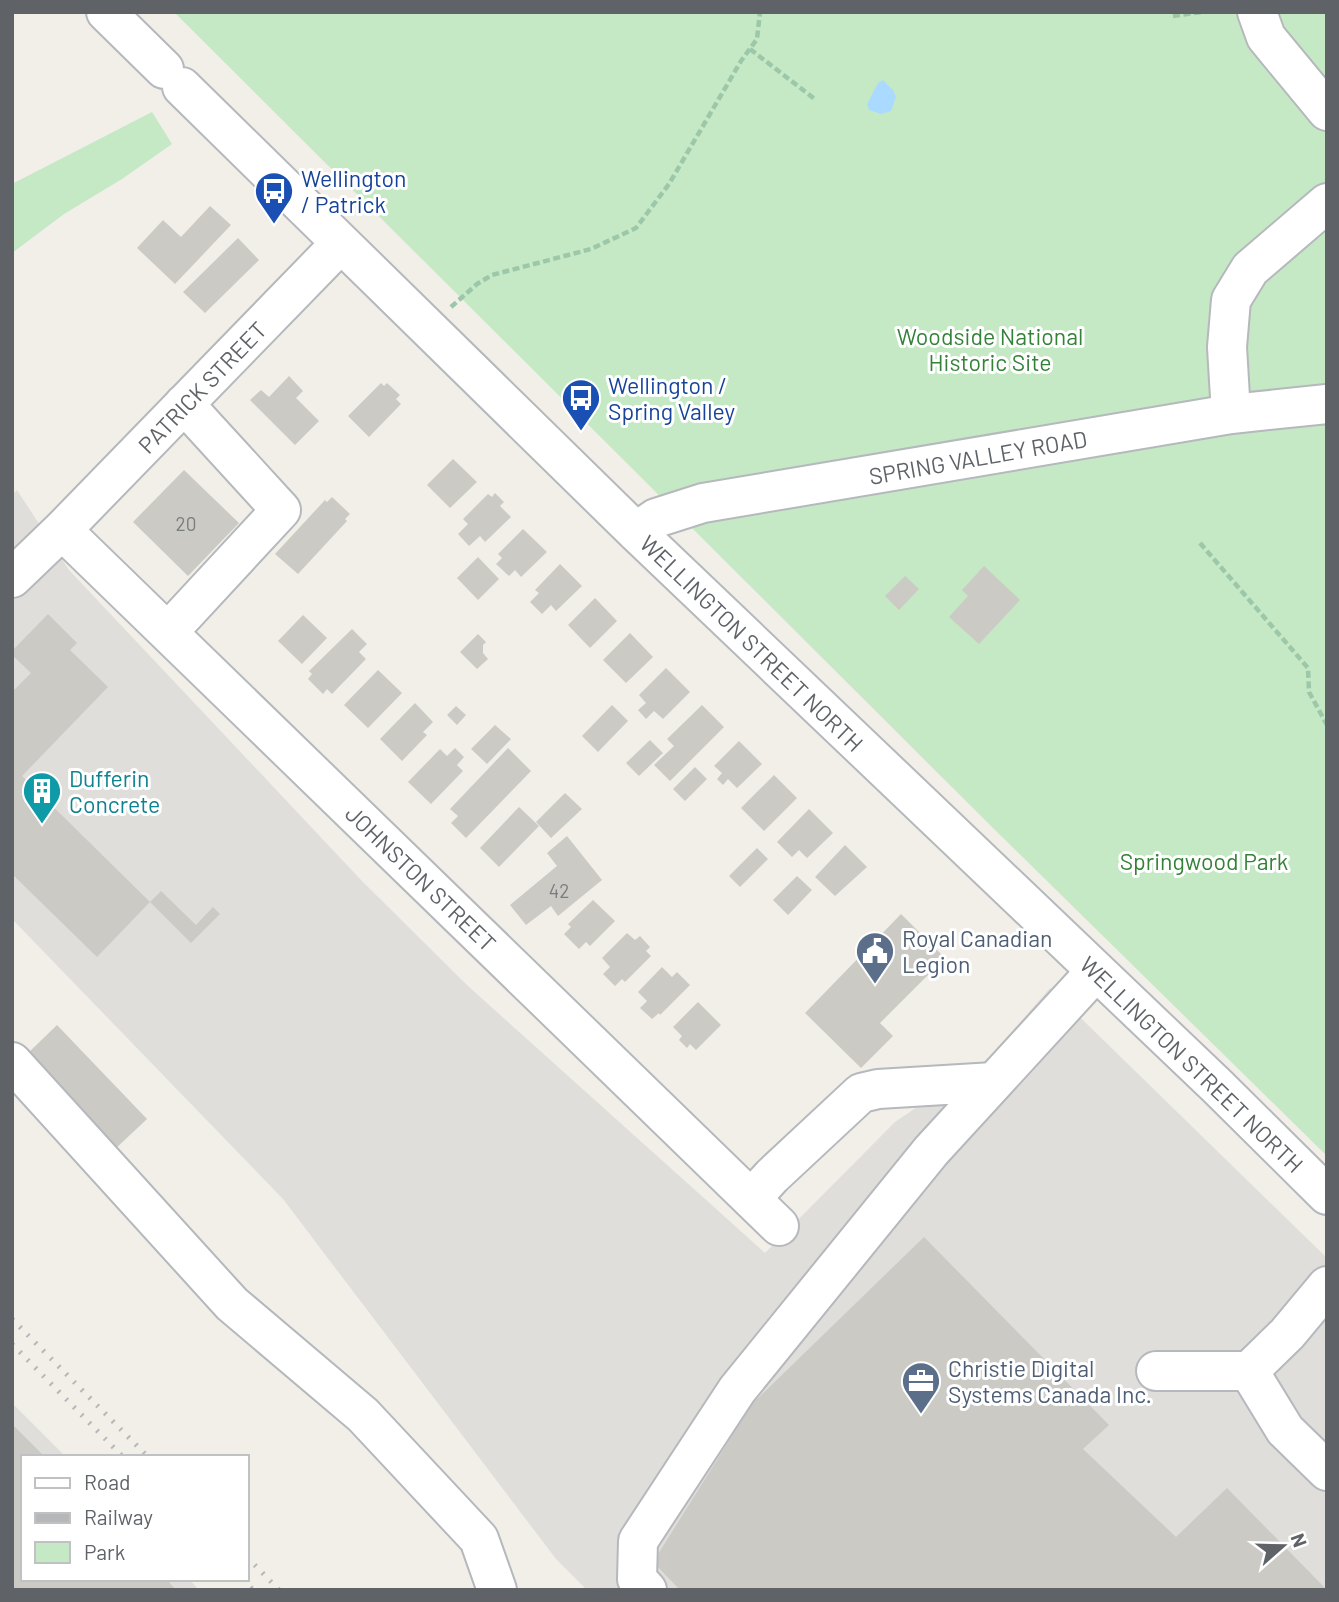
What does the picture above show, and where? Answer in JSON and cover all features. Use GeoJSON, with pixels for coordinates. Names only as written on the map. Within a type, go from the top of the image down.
{"type":"FeatureCollection","features":[{"type":"Feature","properties":{"kind":"street","name":"WELLINGTON STREET NORTH"},"geometry":{"type":"LineString","coordinates":[[106,12],[636,532],[1217,1086],[1327,1195]]}},
{"type":"Feature","properties":{"kind":"street"},"geometry":{"type":"LineString","coordinates":[[1257,12],[1266,37],[1327,111]]}},
{"type":"Feature","properties":{"kind":"street"},"geometry":{"type":"LineString","coordinates":[[1231,414],[1227,347],[1231,300],[1250,270],[1327,203]]}},
{"type":"Feature","properties":{"kind":"street","name":"PATRICK STREET"},"geometry":{"type":"LineString","coordinates":[[12,578],[341,243]]}},
{"type":"Feature","properties":{"kind":"street"},"geometry":{"type":"LineString","coordinates":[[167,632],[281,510],[184,404]]}},
{"type":"Feature","properties":{"kind":"street","name":"SPRING VALLEY ROAD"},"geometry":{"type":"LineString","coordinates":[[636,532],[656,519],[703,503],[1231,414],[1327,404]]}},
{"type":"Feature","properties":{"kind":"street","name":"JOHNSTON STREET"},"geometry":{"type":"LineString","coordinates":[[62,530],[779,1226]]}},
{"type":"Feature","properties":{"kind":"street"},"geometry":{"type":"LineString","coordinates":[[647,1590],[637,1579],[638,1541],[737,1390],[931,1151],[1096,971]]}},
{"type":"Feature","properties":{"kind":"street"},"geometry":{"type":"LineString","coordinates":[[12,1062],[232,1304],[363,1415],[479,1539],[497,1590]]}},
{"type":"Feature","properties":{"kind":"street"},"geometry":{"type":"LineString","coordinates":[[751,1199],[861,1093],[878,1089],[994,1082]]}},
{"type":"Feature","properties":{"kind":"street"},"geometry":{"type":"LineString","coordinates":[[1156,1371],[1250,1371],[1287,1334],[1327,1286]]}},
{"type":"Feature","properties":{"kind":"street"},"geometry":{"type":"LineString","coordinates":[[1250,1371],[1286,1430],[1327,1471]]}},
{"type":"Feature","properties":{"kind":"path"},"geometry":{"type":"LineString","coordinates":[[428,329],[477,284],[492,275],[591,248],[636,228],[669,184],[741,61],[757,39],[760,12]]}},
{"type":"Feature","properties":{"kind":"path"},"geometry":{"type":"LineString","coordinates":[[1173,16],[1202,12]]}},
{"type":"Feature","properties":{"kind":"path"},"geometry":{"type":"LineString","coordinates":[[750,50],[816,100]]}},
{"type":"Feature","properties":{"kind":"path"},"geometry":{"type":"LineString","coordinates":[[1200,542],[1308,668],[1309,692],[1327,725]]}},
{"type":"Feature","properties":{"kind":"shaded area"},"geometry":{"type":"Polygon","coordinates":[[[17,490],[69,570],[362,881],[468,986],[765,1253],[895,1122],[989,1058],[1050,988],[1327,1258],[1327,1590],[587,1590],[556,1559],[283,1199],[12,919],[12,495],[17,490]]]}},
{"type":"Feature","properties":{"kind":"shaded area"},"geometry":{"type":"Polygon","coordinates":[[[12,1403],[64,1455],[21,1455],[21,1581],[191,1581],[199,1590],[12,1590],[12,1403]]]}},
{"type":"Feature","properties":{"kind":"green space","name":"Woodside National Historic Site"},"geometry":{"type":"Polygon","coordinates":[[[174,12],[1327,12],[1327,1156],[993,828],[174,12]]]}},
{"type":"Feature","properties":{"kind":"green space"},"geometry":{"type":"Polygon","coordinates":[[[152,112],[172,144],[122,179],[64,214],[12,253],[12,184],[152,112]]]}},
{"type":"Feature","properties":{"kind":"water"},"geometry":{"type":"Polygon","coordinates":[[[883,80],[896,97],[891,111],[881,114],[869,110],[867,104],[878,83],[883,80]]]}},
{"type":"Feature","properties":{"kind":"building"},"geometry":{"type":"Polygon","coordinates":[[[210,206],[231,225],[175,284],[137,248],[163,220],[181,237],[210,206]]]}},
{"type":"Feature","properties":{"kind":"building"},"geometry":{"type":"Polygon","coordinates":[[[238,238],[259,260],[205,313],[183,292],[238,238]]]}},
{"type":"Feature","properties":{"kind":"building"},"geometry":{"type":"Polygon","coordinates":[[[289,376],[303,391],[296,398],[319,421],[295,445],[250,400],[261,390],[269,397],[289,376]]]}},
{"type":"Feature","properties":{"kind":"building"},"geometry":{"type":"Polygon","coordinates":[[[381,383],[384,386],[387,383],[400,395],[396,399],[401,404],[369,437],[348,416],[381,383]]]}},
{"type":"Feature","properties":{"kind":"building"},"geometry":{"type":"Polygon","coordinates":[[[453,459],[477,482],[450,508],[427,485],[453,459]]]}},
{"type":"Feature","properties":{"kind":"building"},"geometry":{"type":"Polygon","coordinates":[[[184,470],[239,523],[188,576],[133,522],[184,470]]]}},
{"type":"Feature","properties":{"kind":"building"},"geometry":{"type":"Polygon","coordinates":[[[495,493],[504,502],[500,506],[511,517],[485,542],[480,536],[469,546],[458,534],[468,524],[463,519],[488,494],[492,497],[495,493]]]}},
{"type":"Feature","properties":{"kind":"building"},"geometry":{"type":"Polygon","coordinates":[[[332,497],[350,514],[345,519],[347,521],[298,574],[275,554],[325,500],[327,502],[332,497]]]}},
{"type":"Feature","properties":{"kind":"building"},"geometry":{"type":"Polygon","coordinates":[[[523,529],[547,552],[521,577],[515,570],[509,576],[496,564],[502,558],[498,554],[523,529]]]}},
{"type":"Feature","properties":{"kind":"building"},"geometry":{"type":"Polygon","coordinates":[[[478,557],[499,579],[478,600],[457,578],[478,557]]]}},
{"type":"Feature","properties":{"kind":"building"},"geometry":{"type":"Polygon","coordinates":[[[560,564],[582,586],[556,611],[551,605],[542,614],[530,602],[539,593],[535,590],[560,564]]]}},
{"type":"Feature","properties":{"kind":"building"},"geometry":{"type":"Polygon","coordinates":[[[984,566],[1020,600],[979,644],[949,617],[968,596],[962,590],[984,566]]]}},
{"type":"Feature","properties":{"kind":"building"},"geometry":{"type":"Polygon","coordinates":[[[905,576],[919,589],[899,610],[885,596],[905,576]]]}},
{"type":"Feature","properties":{"kind":"building"},"geometry":{"type":"Polygon","coordinates":[[[595,598],[617,621],[590,648],[568,625],[595,598]]]}},
{"type":"Feature","properties":{"kind":"building","name":"Dufferin Concrete"},"geometry":{"type":"Polygon","coordinates":[[[48,614],[77,643],[70,650],[108,687],[22,776],[150,902],[97,957],[12,874],[12,692],[31,673],[12,655],[12,651],[48,614]]]}},
{"type":"Feature","properties":{"kind":"building"},"geometry":{"type":"Polygon","coordinates":[[[303,615],[327,638],[302,664],[278,641],[303,615]]]}},
{"type":"Feature","properties":{"kind":"building"},"geometry":{"type":"Polygon","coordinates":[[[352,629],[367,644],[359,652],[366,659],[332,694],[327,689],[323,694],[308,679],[312,674],[309,671],[352,629]]]}},
{"type":"Feature","properties":{"kind":"building"},"geometry":{"type":"Polygon","coordinates":[[[630,633],[653,657],[626,683],[603,660],[630,633]]]}},
{"type":"Feature","properties":{"kind":"building"},"geometry":{"type":"Polygon","coordinates":[[[478,634],[486,642],[483,645],[483,653],[488,659],[477,669],[460,652],[478,634]]]}},
{"type":"Feature","properties":{"kind":"building"},"geometry":{"type":"Polygon","coordinates":[[[666,668],[690,692],[663,719],[654,711],[646,719],[638,710],[646,703],[639,695],[666,668]]]}},
{"type":"Feature","properties":{"kind":"building"},"geometry":{"type":"Polygon","coordinates":[[[378,670],[402,693],[368,728],[344,705],[378,670]]]}},
{"type":"Feature","properties":{"kind":"building"},"geometry":{"type":"Polygon","coordinates":[[[415,703],[433,722],[423,732],[427,735],[402,761],[380,739],[415,703]]]}},
{"type":"Feature","properties":{"kind":"building"},"geometry":{"type":"Polygon","coordinates":[[[612,705],[628,721],[598,752],[582,736],[612,705]]]}},
{"type":"Feature","properties":{"kind":"building"},"geometry":{"type":"Polygon","coordinates":[[[702,705],[724,727],[670,781],[654,765],[674,746],[667,739],[702,705]]]}},
{"type":"Feature","properties":{"kind":"building"},"geometry":{"type":"Polygon","coordinates":[[[456,706],[466,715],[457,725],[447,715],[456,706]]]}},
{"type":"Feature","properties":{"kind":"building"},"geometry":{"type":"Polygon","coordinates":[[[495,725],[511,739],[487,764],[471,749],[495,725]]]}},
{"type":"Feature","properties":{"kind":"building"},"geometry":{"type":"Polygon","coordinates":[[[650,740],[663,753],[639,776],[626,763],[650,740]]]}},
{"type":"Feature","properties":{"kind":"building"},"geometry":{"type":"Polygon","coordinates":[[[739,741],[762,764],[737,788],[728,779],[723,785],[717,779],[722,773],[714,766],[739,741]]]}},
{"type":"Feature","properties":{"kind":"building"},"geometry":{"type":"Polygon","coordinates":[[[455,748],[464,757],[457,765],[463,771],[431,804],[408,782],[440,749],[447,756],[455,748]]]}},
{"type":"Feature","properties":{"kind":"building"},"geometry":{"type":"Polygon","coordinates":[[[508,748],[531,771],[466,838],[451,823],[458,816],[450,809],[508,748]]]}},
{"type":"Feature","properties":{"kind":"building"},"geometry":{"type":"Polygon","coordinates":[[[695,767],[707,779],[685,801],[673,789],[695,767]]]}},
{"type":"Feature","properties":{"kind":"building"},"geometry":{"type":"Polygon","coordinates":[[[774,775],[797,798],[764,831],[741,808],[774,775]]]}},
{"type":"Feature","properties":{"kind":"building"},"geometry":{"type":"Polygon","coordinates":[[[565,793],[582,809],[551,838],[536,822],[565,793]]]}},
{"type":"Feature","properties":{"kind":"building"},"geometry":{"type":"Polygon","coordinates":[[[519,807],[539,826],[499,867],[480,848],[519,807]]]}},
{"type":"Feature","properties":{"kind":"building"},"geometry":{"type":"Polygon","coordinates":[[[809,809],[833,833],[807,858],[799,850],[792,857],[777,842],[809,809]]]}},
{"type":"Feature","properties":{"kind":"building"},"geometry":{"type":"Polygon","coordinates":[[[567,836],[602,880],[558,916],[551,906],[526,925],[510,905],[557,866],[547,853],[567,836]]]}},
{"type":"Feature","properties":{"kind":"building"},"geometry":{"type":"Polygon","coordinates":[[[845,845],[867,867],[835,896],[815,877],[845,845]]]}},
{"type":"Feature","properties":{"kind":"building"},"geometry":{"type":"Polygon","coordinates":[[[757,848],[768,859],[740,887],[729,876],[757,848]]]}},
{"type":"Feature","properties":{"kind":"building"},"geometry":{"type":"Polygon","coordinates":[[[797,876],[812,890],[788,915],[773,900],[797,876]]]}},
{"type":"Feature","properties":{"kind":"building"},"geometry":{"type":"Polygon","coordinates":[[[161,891],[196,925],[213,907],[220,914],[191,943],[150,902],[161,891]]]}},
{"type":"Feature","properties":{"kind":"building"},"geometry":{"type":"Polygon","coordinates":[[[593,900],[615,921],[590,946],[586,942],[579,949],[564,934],[571,927],[568,924],[593,900]]]}},
{"type":"Feature","properties":{"kind":"building","name":"Royal Canadian Legion"},"geometry":{"type":"Polygon","coordinates":[[[901,914],[945,958],[880,1023],[893,1036],[861,1068],[805,1013],[901,914]]]}},
{"type":"Feature","properties":{"kind":"building"},"geometry":{"type":"Polygon","coordinates":[[[627,933],[635,940],[640,936],[650,947],[646,951],[651,956],[625,982],[622,979],[615,986],[603,974],[610,967],[602,958],[627,933]]]}},
{"type":"Feature","properties":{"kind":"building"},"geometry":{"type":"Polygon","coordinates":[[[662,967],[672,977],[677,972],[690,985],[660,1015],[659,1013],[652,1019],[640,1008],[647,1001],[638,992],[662,967]]]}},
{"type":"Feature","properties":{"kind":"building"},"geometry":{"type":"Polygon","coordinates":[[[698,1002],[721,1025],[696,1050],[690,1044],[687,1048],[679,1040],[682,1036],[673,1027],[698,1002]]]}},
{"type":"Feature","properties":{"kind":"building"},"geometry":{"type":"Polygon","coordinates":[[[57,1025],[147,1119],[114,1150],[24,1057],[57,1025]]]}},
{"type":"Feature","properties":{"kind":"building","name":"Christie Digital Systems Canada Inc."},"geometry":{"type":"Polygon","coordinates":[[[924,1237],[1109,1425],[1083,1449],[1176,1537],[1227,1488],[1327,1590],[680,1590],[653,1562],[752,1404],[924,1237]]]}},
{"type":"Feature","properties":{"kind":"building"},"geometry":{"type":"Polygon","coordinates":[[[12,1424],[43,1455],[21,1455],[21,1581],[168,1581],[176,1590],[12,1590],[12,1424]]]}},
{"type":"Feature","properties":{"kind":"railway"},"geometry":{"type":"LineString","coordinates":[[12,1319],[146,1455]]}},
{"type":"Feature","properties":{"kind":"railway"},"geometry":{"type":"LineString","coordinates":[[12,1344],[121,1455]]}},
{"type":"Feature","properties":{"kind":"railway"},"geometry":{"type":"LineString","coordinates":[[248,1558],[279,1590]]}},
{"type":"Feature","properties":{"kind":"railway"},"geometry":{"type":"LineString","coordinates":[[245,1581],[253,1590]]}},
{"type":"Feature","properties":{"kind":"place","name":"Wellington / Patrick"},"geometry":{"type":"Point","coordinates":[274,225]}},
{"type":"Feature","properties":{"kind":"place","name":"Wellington / Spring Valley"},"geometry":{"type":"Point","coordinates":[581,432]}},
{"type":"Feature","properties":{"kind":"place","name":"Dufferin Concrete"},"geometry":{"type":"Point","coordinates":[42,825]}},
{"type":"Feature","properties":{"kind":"place","name":"Royal Canadian Legion"},"geometry":{"type":"Point","coordinates":[875,985]}},
{"type":"Feature","properties":{"kind":"place","name":"Christie Digital Systems Canada Inc."},"geometry":{"type":"Point","coordinates":[921,1415]}},
{"type":"Feature","properties":{"kind":"park label","name":"Springwood Park"},"geometry":{"type":"Point","coordinates":[1204,861]}}]}
